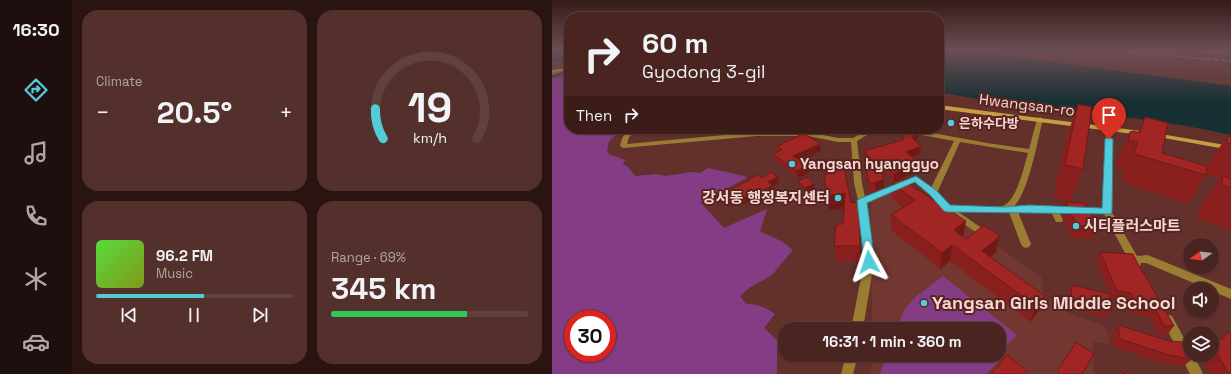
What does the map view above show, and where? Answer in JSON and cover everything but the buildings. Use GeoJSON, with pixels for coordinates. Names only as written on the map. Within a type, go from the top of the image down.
{"type":"FeatureCollection","features":[{"type":"Feature","properties":{"kind":"main road","name":"Hwangsan-ro"},"geometry":{"type":"LineString","coordinates":[[944,108],[1109,128],[1231,148]]}},
{"type":"Feature","properties":{"kind":"street"},"geometry":{"type":"LineString","coordinates":[[552,72],[562,70]]}},
{"type":"Feature","properties":{"kind":"street"},"geometry":{"type":"LineString","coordinates":[[1008,210],[1015,201],[1027,171],[1040,119]]}},
{"type":"Feature","properties":{"kind":"street"},"geometry":{"type":"LineString","coordinates":[[1109,128],[1107,212],[1142,273]]}},
{"type":"Feature","properties":{"kind":"street"},"geometry":{"type":"LineString","coordinates":[[629,134],[626,136],[623,146],[757,134]]}},
{"type":"Feature","properties":{"kind":"street"},"geometry":{"type":"LineString","coordinates":[[808,134],[838,140],[854,140],[865,134]]}},
{"type":"Feature","properties":{"kind":"street"},"geometry":{"type":"LineString","coordinates":[[926,134],[1032,151]]}},
{"type":"Feature","properties":{"kind":"street"},"geometry":{"type":"LineString","coordinates":[[854,140],[858,183],[862,201],[869,262],[858,322]]}},
{"type":"Feature","properties":{"kind":"street"},"geometry":{"type":"LineString","coordinates":[[933,193],[958,140]]}},
{"type":"Feature","properties":{"kind":"street"},"geometry":{"type":"LineString","coordinates":[[862,201],[916,178],[947,208],[980,231]]}},
{"type":"Feature","properties":{"kind":"street"},"geometry":{"type":"LineString","coordinates":[[947,208],[1008,210],[1029,208],[1107,212]]}},
{"type":"Feature","properties":{"kind":"street"},"geometry":{"type":"LineString","coordinates":[[1008,210],[1026,244]]}},
{"type":"Feature","properties":{"kind":"street"},"geometry":{"type":"LineString","coordinates":[[1054,210],[1059,220]]}},
{"type":"Feature","properties":{"kind":"street"},"geometry":{"type":"LineString","coordinates":[[1134,260],[1147,259],[1231,294]]}},
{"type":"Feature","properties":{"kind":"street"},"geometry":{"type":"LineString","coordinates":[[1164,314],[1197,374]]}},
{"type":"Feature","properties":{"kind":"street"},"geometry":{"type":"LineString","coordinates":[[847,374],[850,362]]}},
{"type":"Feature","properties":{"kind":"shaded area"},"geometry":{"type":"Polygon","coordinates":[[[564,75],[564,134],[617,134],[609,141],[607,150],[609,154],[625,160],[623,164],[628,167],[635,176],[656,174],[666,176],[691,172],[700,173],[708,168],[747,178],[700,202],[724,228],[767,209],[760,231],[783,242],[793,250],[772,275],[749,288],[740,296],[746,304],[761,306],[775,314],[764,328],[777,340],[777,374],[552,374],[552,78],[564,75]]]}},
{"type":"Feature","properties":{"kind":"shaded area"},"geometry":{"type":"Polygon","coordinates":[[[912,185],[1042,278],[1043,294],[1057,307],[1073,315],[1103,325],[1108,333],[1109,344],[1093,342],[1094,374],[871,374],[872,362],[1006,362],[1006,322],[872,322],[871,199],[912,185]]]}},
{"type":"Feature","properties":{"kind":"shaded area"},"geometry":{"type":"Polygon","coordinates":[[[943,276],[1001,322],[899,322],[903,312],[913,299],[943,276]]]}},
{"type":"Feature","properties":{"kind":"shaded area"},"geometry":{"type":"Polygon","coordinates":[[[1006,326],[1017,335],[1006,347],[1006,326]]]}},
{"type":"Feature","properties":{"kind":"shaded area"},"geometry":{"type":"Polygon","coordinates":[[[884,362],[997,362],[986,374],[880,374],[884,362]]]}},
{"type":"Feature","properties":{"kind":"water"},"geometry":{"type":"Polygon","coordinates":[[[944,67],[1094,67],[1231,86],[1231,135],[1205,129],[1153,121],[1012,105],[944,93],[944,67]]]}},
{"type":"Feature","properties":{"kind":"place","name":"은하수다방"},"geometry":{"type":"Point","coordinates":[951,123]}},
{"type":"Feature","properties":{"kind":"place","name":"Yangsan hyanggyo"},"geometry":{"type":"Point","coordinates":[792,164]}},
{"type":"Feature","properties":{"kind":"place","name":"강서동 행정복지센터"},"geometry":{"type":"Point","coordinates":[838,198]}},
{"type":"Feature","properties":{"kind":"place","name":"시티플러스마트"},"geometry":{"type":"Point","coordinates":[1076,226]}},
{"type":"Feature","properties":{"kind":"place","name":"Yangsan Girls Middle School"},"geometry":{"type":"Point","coordinates":[924,303]}},
{"type":"Feature","properties":{"kind":"route"},"geometry":{"type":"LineString","coordinates":[[869,262],[865,213],[862,201],[916,178],[926,186],[947,208],[1004,210],[1029,208],[1107,212],[1109,139]]}}]}
